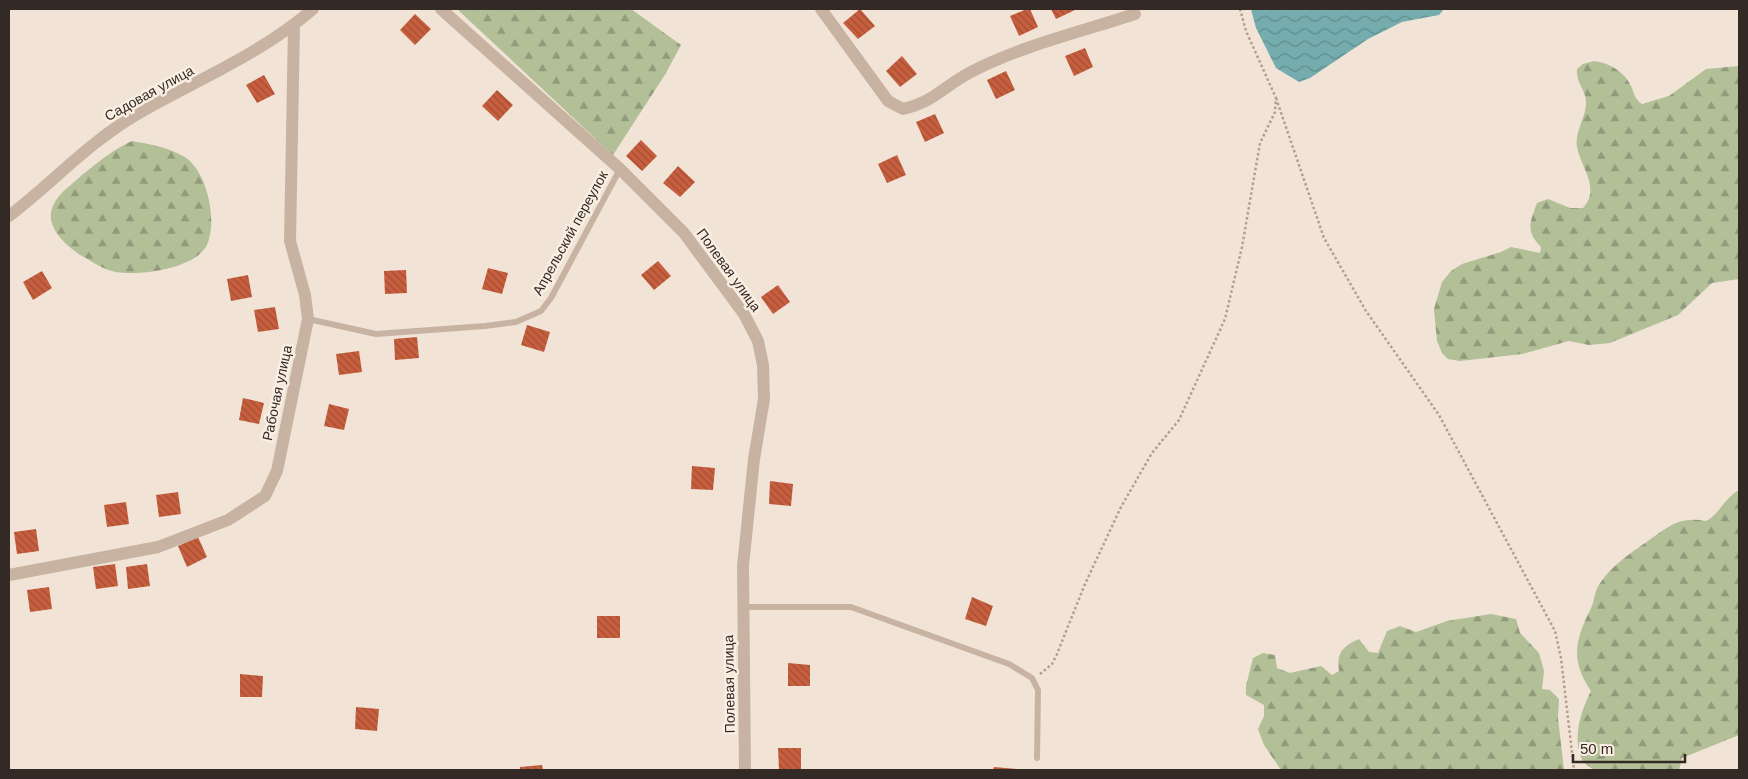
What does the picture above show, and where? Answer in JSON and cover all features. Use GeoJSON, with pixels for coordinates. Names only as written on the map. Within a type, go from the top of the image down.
{"type":"FeatureCollection","features":[{"type":"Feature","properties":{"kind":"street","name":"Садовая улица"},"geometry":{"type":"LineString","coordinates":[[9,216],[114,129],[221,70],[294,26],[313,9]]}},
{"type":"Feature","properties":{"kind":"street","name":"Полевая улица"},"geometry":{"type":"LineString","coordinates":[[441,9],[620,168],[684,233],[744,314],[758,341],[763,365],[764,399],[754,459],[743,566],[745,770]]}},
{"type":"Feature","properties":{"kind":"street"},"geometry":{"type":"LineString","coordinates":[[821,9],[888,101],[903,109],[918,106],[936,97],[969,74],[1004,59],[1135,14]]}},
{"type":"Feature","properties":{"kind":"street","name":"Рабочая улица"},"geometry":{"type":"LineString","coordinates":[[9,575],[158,547],[228,520],[265,496],[277,471],[308,319],[305,295],[290,241],[294,26]]}},
{"type":"Feature","properties":{"kind":"lane","name":"Апрельский переулок"},"geometry":{"type":"LineString","coordinates":[[308,319],[376,334],[508,323],[541,310],[551,298],[620,168]]}},
{"type":"Feature","properties":{"kind":"lane"},"geometry":{"type":"LineString","coordinates":[[743,607],[851,607],[1009,664],[1032,678],[1038,690],[1037,758]]}},
{"type":"Feature","properties":{"kind":"path"},"geometry":{"type":"LineString","coordinates":[[1240,9],[1246,32],[1276,98],[1324,238],[1366,311],[1439,415],[1554,631],[1561,658],[1574,770]]}},
{"type":"Feature","properties":{"kind":"path"},"geometry":{"type":"LineString","coordinates":[[1032,678],[1046,671],[1052,664],[1088,575],[1121,507],[1152,453],[1179,420],[1218,338],[1225,319],[1242,247],[1260,143],[1275,112],[1276,98]]}},
{"type":"Feature","properties":{"kind":"green space"},"geometry":{"type":"Polygon","coordinates":[[[457,9],[631,9],[681,45],[666,73],[613,155],[457,9]]]}},
{"type":"Feature","properties":{"kind":"green space"},"geometry":{"type":"Polygon","coordinates":[[[1594,61],[1611,66],[1621,73],[1629,82],[1637,99],[1642,104],[1669,96],[1706,69],[1739,66],[1739,279],[1712,283],[1678,315],[1610,343],[1589,345],[1569,341],[1522,354],[1460,361],[1448,359],[1442,353],[1437,341],[1434,309],[1442,282],[1451,271],[1462,264],[1511,247],[1540,253],[1541,247],[1533,236],[1530,226],[1537,203],[1548,199],[1570,208],[1583,208],[1588,200],[1590,185],[1577,147],[1577,136],[1585,112],[1586,101],[1577,69],[1583,64],[1594,61]]]}},
{"type":"Feature","properties":{"kind":"green space"},"geometry":{"type":"Polygon","coordinates":[[[132,141],[164,148],[183,156],[198,172],[204,184],[211,210],[210,235],[207,245],[201,253],[191,260],[152,272],[116,272],[99,266],[75,251],[62,240],[53,226],[51,210],[61,194],[100,161],[132,141]]]}},
{"type":"Feature","properties":{"kind":"green space"},"geometry":{"type":"Polygon","coordinates":[[[1739,490],[1739,735],[1682,758],[1679,770],[1594,770],[1582,760],[1579,751],[1579,724],[1591,691],[1580,669],[1577,648],[1582,628],[1600,583],[1618,563],[1662,531],[1681,521],[1706,521],[1715,514],[1729,497],[1739,490]]]}},
{"type":"Feature","properties":{"kind":"green space"},"geometry":{"type":"Polygon","coordinates":[[[1491,614],[1516,619],[1520,633],[1539,653],[1544,671],[1542,689],[1550,690],[1559,699],[1558,718],[1564,770],[1281,770],[1264,745],[1258,729],[1264,716],[1264,705],[1246,695],[1246,686],[1253,658],[1263,653],[1275,655],[1277,668],[1290,673],[1321,666],[1332,675],[1339,671],[1340,655],[1345,647],[1359,639],[1369,652],[1378,653],[1387,631],[1400,626],[1416,632],[1447,621],[1491,614]]]}},
{"type":"Feature","properties":{"kind":"water"},"geometry":{"type":"Polygon","coordinates":[[[1251,9],[1444,9],[1439,15],[1402,22],[1368,39],[1310,78],[1299,82],[1276,68],[1256,28],[1251,9]]]}},
{"type":"Feature","properties":{"kind":"building"},"geometry":{"type":"Polygon","coordinates":[[[860,9],[875,26],[858,39],[843,23],[860,9]]]}},
{"type":"Feature","properties":{"kind":"building"},"geometry":{"type":"Polygon","coordinates":[[[1030,9],[1038,27],[1019,36],[1010,16],[1030,9]]]}},
{"type":"Feature","properties":{"kind":"building"},"geometry":{"type":"Polygon","coordinates":[[[1051,9],[1074,9],[1075,10],[1056,19],[1051,9]]]}},
{"type":"Feature","properties":{"kind":"building"},"geometry":{"type":"Polygon","coordinates":[[[415,14],[431,29],[415,45],[400,30],[415,14]]]}},
{"type":"Feature","properties":{"kind":"building"},"geometry":{"type":"Polygon","coordinates":[[[1085,48],[1093,67],[1074,76],[1065,56],[1085,48]]]}},
{"type":"Feature","properties":{"kind":"building"},"geometry":{"type":"Polygon","coordinates":[[[902,56],[917,74],[900,87],[886,71],[902,56]]]}},
{"type":"Feature","properties":{"kind":"building"},"geometry":{"type":"Polygon","coordinates":[[[1006,71],[1015,90],[996,99],[987,80],[1006,71]]]}},
{"type":"Feature","properties":{"kind":"building"},"geometry":{"type":"Polygon","coordinates":[[[264,75],[275,94],[257,103],[246,85],[264,75]]]}},
{"type":"Feature","properties":{"kind":"building"},"geometry":{"type":"Polygon","coordinates":[[[497,90],[513,105],[498,121],[482,106],[497,90]]]}},
{"type":"Feature","properties":{"kind":"building"},"geometry":{"type":"Polygon","coordinates":[[[935,114],[944,133],[925,142],[916,122],[935,114]]]}},
{"type":"Feature","properties":{"kind":"building"},"geometry":{"type":"Polygon","coordinates":[[[641,140],[657,156],[642,171],[626,156],[641,140]]]}},
{"type":"Feature","properties":{"kind":"building"},"geometry":{"type":"Polygon","coordinates":[[[897,155],[906,175],[887,183],[878,164],[897,155]]]}},
{"type":"Feature","properties":{"kind":"building"},"geometry":{"type":"Polygon","coordinates":[[[678,166],[695,182],[680,197],[663,183],[678,166]]]}},
{"type":"Feature","properties":{"kind":"building"},"geometry":{"type":"Polygon","coordinates":[[[658,261],[671,276],[654,290],[641,275],[658,261]]]}},
{"type":"Feature","properties":{"kind":"building"},"geometry":{"type":"Polygon","coordinates":[[[488,268],[508,273],[502,294],[482,289],[488,268]]]}},
{"type":"Feature","properties":{"kind":"building"},"geometry":{"type":"Polygon","coordinates":[[[406,270],[407,293],[385,294],[384,271],[406,270]]]}},
{"type":"Feature","properties":{"kind":"building"},"geometry":{"type":"Polygon","coordinates":[[[42,271],[52,288],[33,300],[23,282],[42,271]]]}},
{"type":"Feature","properties":{"kind":"building"},"geometry":{"type":"Polygon","coordinates":[[[248,275],[252,297],[231,301],[227,279],[248,275]]]}},
{"type":"Feature","properties":{"kind":"building"},"geometry":{"type":"Polygon","coordinates":[[[778,285],[790,302],[773,314],[761,297],[778,285]]]}},
{"type":"Feature","properties":{"kind":"building"},"geometry":{"type":"Polygon","coordinates":[[[275,307],[279,329],[258,332],[254,310],[275,307]]]}},
{"type":"Feature","properties":{"kind":"building"},"geometry":{"type":"Polygon","coordinates":[[[527,325],[550,332],[544,352],[521,345],[527,325]]]}},
{"type":"Feature","properties":{"kind":"building"},"geometry":{"type":"Polygon","coordinates":[[[417,337],[419,358],[395,360],[394,339],[417,337]]]}},
{"type":"Feature","properties":{"kind":"building"},"geometry":{"type":"Polygon","coordinates":[[[359,351],[362,372],[339,375],[336,354],[359,351]]]}},
{"type":"Feature","properties":{"kind":"building"},"geometry":{"type":"Polygon","coordinates":[[[243,398],[264,403],[259,424],[239,420],[243,398]]]}},
{"type":"Feature","properties":{"kind":"building"},"geometry":{"type":"Polygon","coordinates":[[[329,404],[349,409],[344,430],[324,426],[329,404]]]}},
{"type":"Feature","properties":{"kind":"building"},"geometry":{"type":"Polygon","coordinates":[[[692,466],[715,468],[713,490],[691,489],[692,466]]]}},
{"type":"Feature","properties":{"kind":"building"},"geometry":{"type":"Polygon","coordinates":[[[770,481],[793,484],[791,506],[769,504],[770,481]]]}},
{"type":"Feature","properties":{"kind":"building"},"geometry":{"type":"Polygon","coordinates":[[[178,492],[181,514],[159,517],[156,495],[178,492]]]}},
{"type":"Feature","properties":{"kind":"building"},"geometry":{"type":"Polygon","coordinates":[[[126,502],[129,524],[107,527],[104,505],[126,502]]]}},
{"type":"Feature","properties":{"kind":"building"},"geometry":{"type":"Polygon","coordinates":[[[36,529],[39,551],[17,554],[14,532],[36,529]]]}},
{"type":"Feature","properties":{"kind":"building"},"geometry":{"type":"Polygon","coordinates":[[[198,537],[207,557],[187,567],[178,546],[198,537]]]}},
{"type":"Feature","properties":{"kind":"building"},"geometry":{"type":"Polygon","coordinates":[[[115,564],[118,586],[96,589],[93,567],[115,564]]]}},
{"type":"Feature","properties":{"kind":"building"},"geometry":{"type":"Polygon","coordinates":[[[147,564],[150,586],[128,589],[126,567],[147,564]]]}},
{"type":"Feature","properties":{"kind":"building"},"geometry":{"type":"Polygon","coordinates":[[[49,587],[52,609],[30,612],[27,590],[49,587]]]}},
{"type":"Feature","properties":{"kind":"building"},"geometry":{"type":"Polygon","coordinates":[[[972,597],[993,606],[986,626],[965,619],[972,597]]]}},
{"type":"Feature","properties":{"kind":"building"},"geometry":{"type":"Polygon","coordinates":[[[597,616],[620,616],[620,638],[597,638],[597,616]]]}},
{"type":"Feature","properties":{"kind":"building"},"geometry":{"type":"Polygon","coordinates":[[[788,663],[810,665],[810,686],[788,686],[788,663]]]}},
{"type":"Feature","properties":{"kind":"building"},"geometry":{"type":"Polygon","coordinates":[[[240,674],[263,676],[262,697],[240,697],[240,674]]]}},
{"type":"Feature","properties":{"kind":"building"},"geometry":{"type":"Polygon","coordinates":[[[356,707],[379,709],[377,731],[355,729],[356,707]]]}},
{"type":"Feature","properties":{"kind":"building"},"geometry":{"type":"Polygon","coordinates":[[[778,748],[801,748],[801,770],[779,770],[778,748]]]}},
{"type":"Feature","properties":{"kind":"building"},"geometry":{"type":"Polygon","coordinates":[[[542,765],[543,770],[520,770],[520,767],[542,765]]]}},
{"type":"Feature","properties":{"kind":"building"},"geometry":{"type":"Polygon","coordinates":[[[994,767],[1017,769],[1017,770],[993,770],[994,767]]]}}]}
